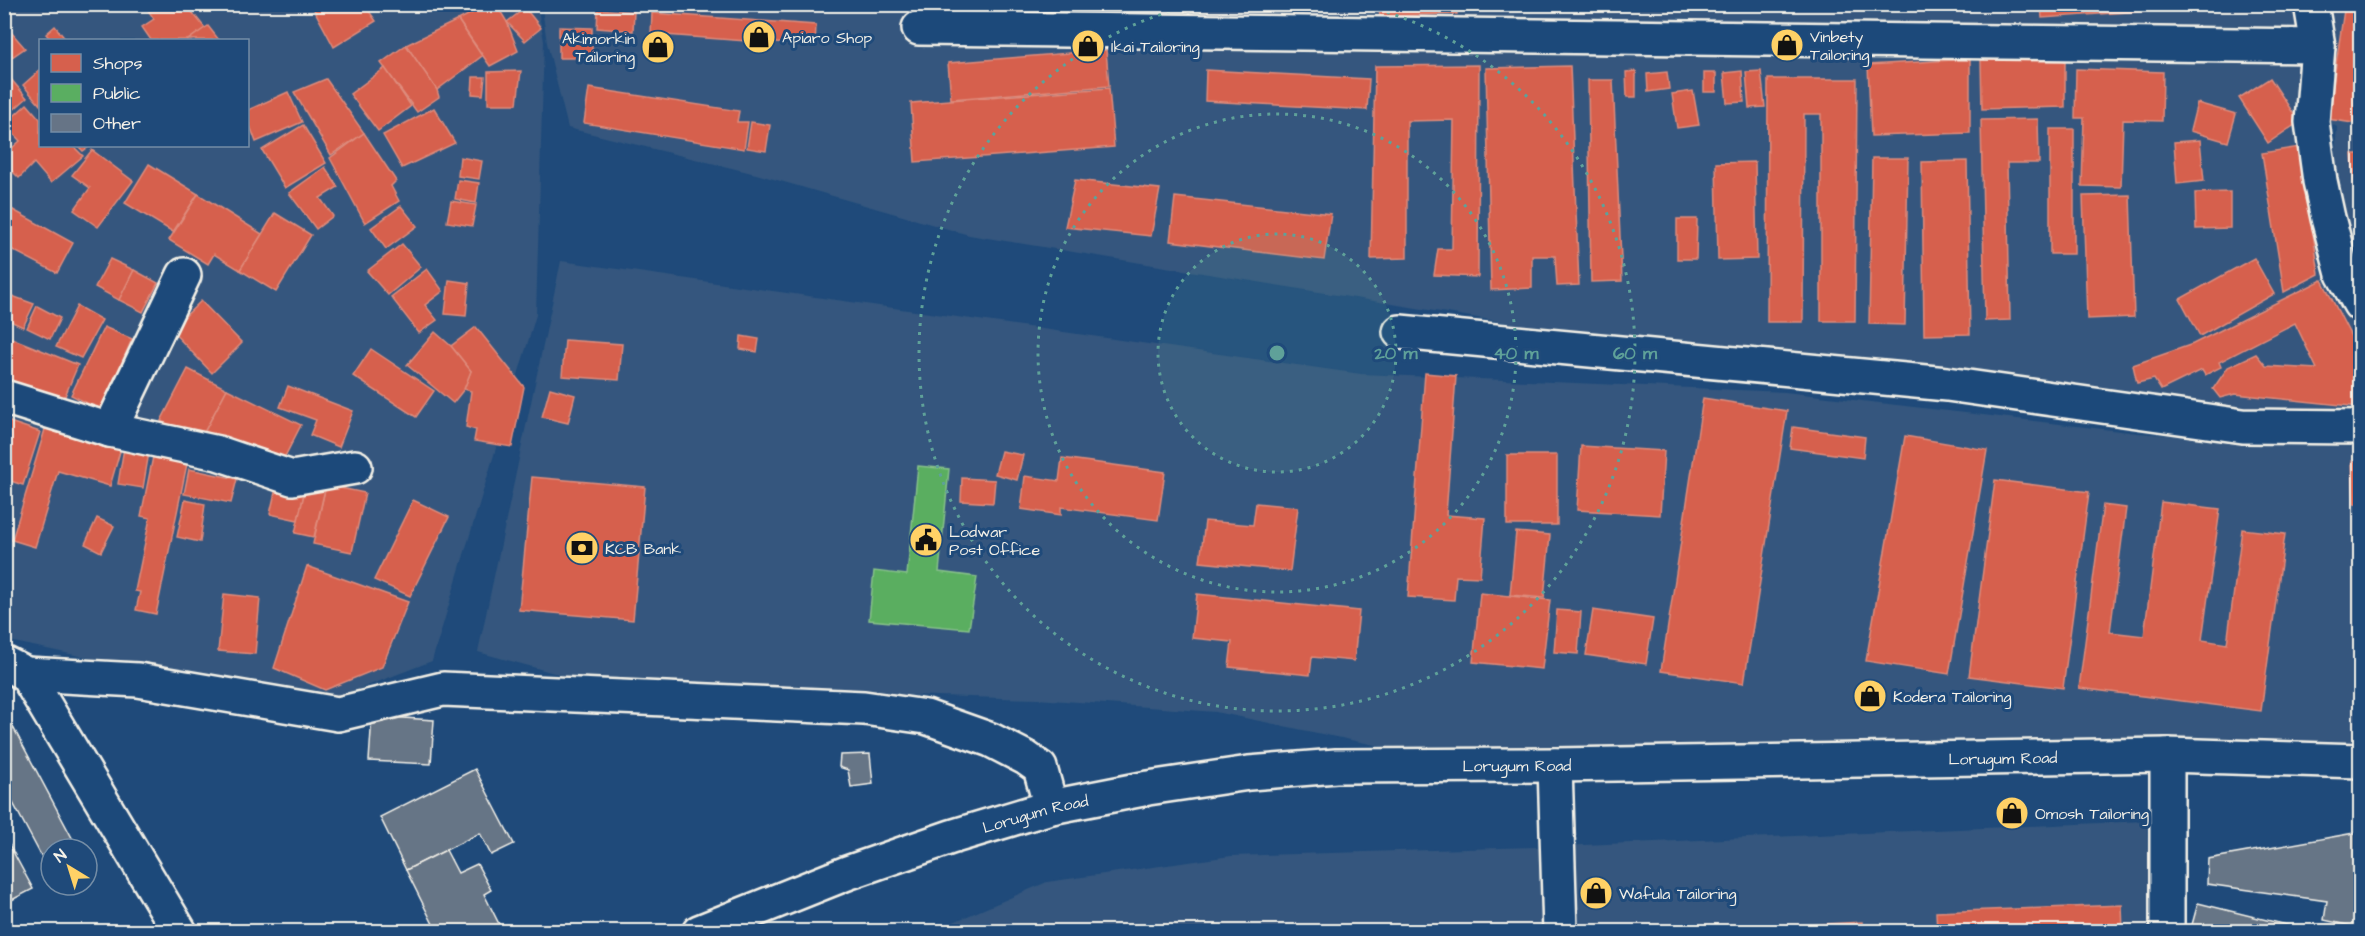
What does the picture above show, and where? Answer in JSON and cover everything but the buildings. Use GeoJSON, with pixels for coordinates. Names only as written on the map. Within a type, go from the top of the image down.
{"type":"FeatureCollection","features":[{"type":"Feature","properties":{"kind":"street"},"geometry":{"type":"LineString","coordinates":[[2310,4],[2318,46],[2312,122],[2320,181],[2343,274],[2361,304]]}},
{"type":"Feature","properties":{"kind":"street"},"geometry":{"type":"LineString","coordinates":[[919,28],[2318,46]]}},
{"type":"Feature","properties":{"kind":"street"},"geometry":{"type":"LineString","coordinates":[[110,430],[184,275]]}},
{"type":"Feature","properties":{"kind":"street"},"geometry":{"type":"LineString","coordinates":[[1400,332],[1947,384],[2243,426],[2361,427]]}},
{"type":"Feature","properties":{"kind":"street"},"geometry":{"type":"LineString","coordinates":[[4,397],[110,430],[218,453],[292,478],[355,466]]}},
{"type":"Feature","properties":{"kind":"street"},"geometry":{"type":"LineString","coordinates":[[15,669],[138,680],[338,714],[443,689],[864,708],[926,717],[991,740],[1026,758],[1040,768],[1051,807]]}},
{"type":"Feature","properties":{"kind":"street"},"geometry":{"type":"LineString","coordinates":[[15,669],[180,932]]}},
{"type":"Feature","properties":{"kind":"street"},"geometry":{"type":"LineString","coordinates":[[2167,755],[2167,932]]}},
{"type":"Feature","properties":{"kind":"street","name":"Lorugum Road"},"geometry":{"type":"LineString","coordinates":[[699,932],[847,873],[951,837],[1051,807],[1148,788],[1271,771],[1336,766],[1555,765],[2167,755],[2361,761]]}},
{"type":"Feature","properties":{"kind":"street"},"geometry":{"type":"LineString","coordinates":[[1555,765],[1560,932]]}},
{"type":"Feature","properties":{"kind":"shaded area"},"geometry":{"type":"Polygon","coordinates":[[[562,4],[2302,5],[2299,22],[2298,87],[2320,216],[2360,318],[2360,416],[2260,412],[1570,333],[969,235],[756,174],[568,128],[547,43],[542,8],[562,4]]]}},
{"type":"Feature","properties":{"kind":"shaded area"},"geometry":{"type":"Polygon","coordinates":[[[5,5],[537,5],[544,41],[536,315],[432,661],[328,701],[154,672],[5,640],[5,5]]]}},
{"type":"Feature","properties":{"kind":"shaded area"},"geometry":{"type":"Polygon","coordinates":[[[2327,5],[2360,5],[2360,275],[2355,265],[2335,154],[2337,127],[2322,118],[2327,5]]]}},
{"type":"Feature","properties":{"kind":"shaded area"},"geometry":{"type":"Polygon","coordinates":[[[561,261],[1361,374],[1785,392],[2137,433],[2360,447],[2360,770],[1399,750],[1216,712],[1037,699],[780,691],[583,681],[478,652],[561,261]]]}},
{"type":"Feature","properties":{"kind":"shaded area"},"geometry":{"type":"Polygon","coordinates":[[[2147,821],[2151,931],[930,932],[1047,882],[1231,856],[1537,847],[2147,821]]]}},
{"type":"Feature","properties":{"kind":"place","name":"Apiaro Shop"},"geometry":{"type":"Point","coordinates":[759,37]}},
{"type":"Feature","properties":{"kind":"place","name":"Vinbety Tailoring"},"geometry":{"type":"Point","coordinates":[1787,45]}},
{"type":"Feature","properties":{"kind":"place","name":"Ikai Tailoring"},"geometry":{"type":"Point","coordinates":[1088,46]}},
{"type":"Feature","properties":{"kind":"place","name":"Akimorkin Tailoring"},"geometry":{"type":"Point","coordinates":[658,47]}},
{"type":"Feature","properties":{"kind":"place","name":"Lodwar Post Office"},"geometry":{"type":"Point","coordinates":[926,540]}},
{"type":"Feature","properties":{"kind":"place","name":"KCB Bank"},"geometry":{"type":"Point","coordinates":[582,548]}},
{"type":"Feature","properties":{"kind":"place","name":"Kodera Tailoring"},"geometry":{"type":"Point","coordinates":[1870,696]}},
{"type":"Feature","properties":{"kind":"place","name":"Omosh Tailoring"},"geometry":{"type":"Point","coordinates":[2012,813]}},
{"type":"Feature","properties":{"kind":"place","name":"Wafula Tailoring"},"geometry":{"type":"Point","coordinates":[1596,893]}}]}
